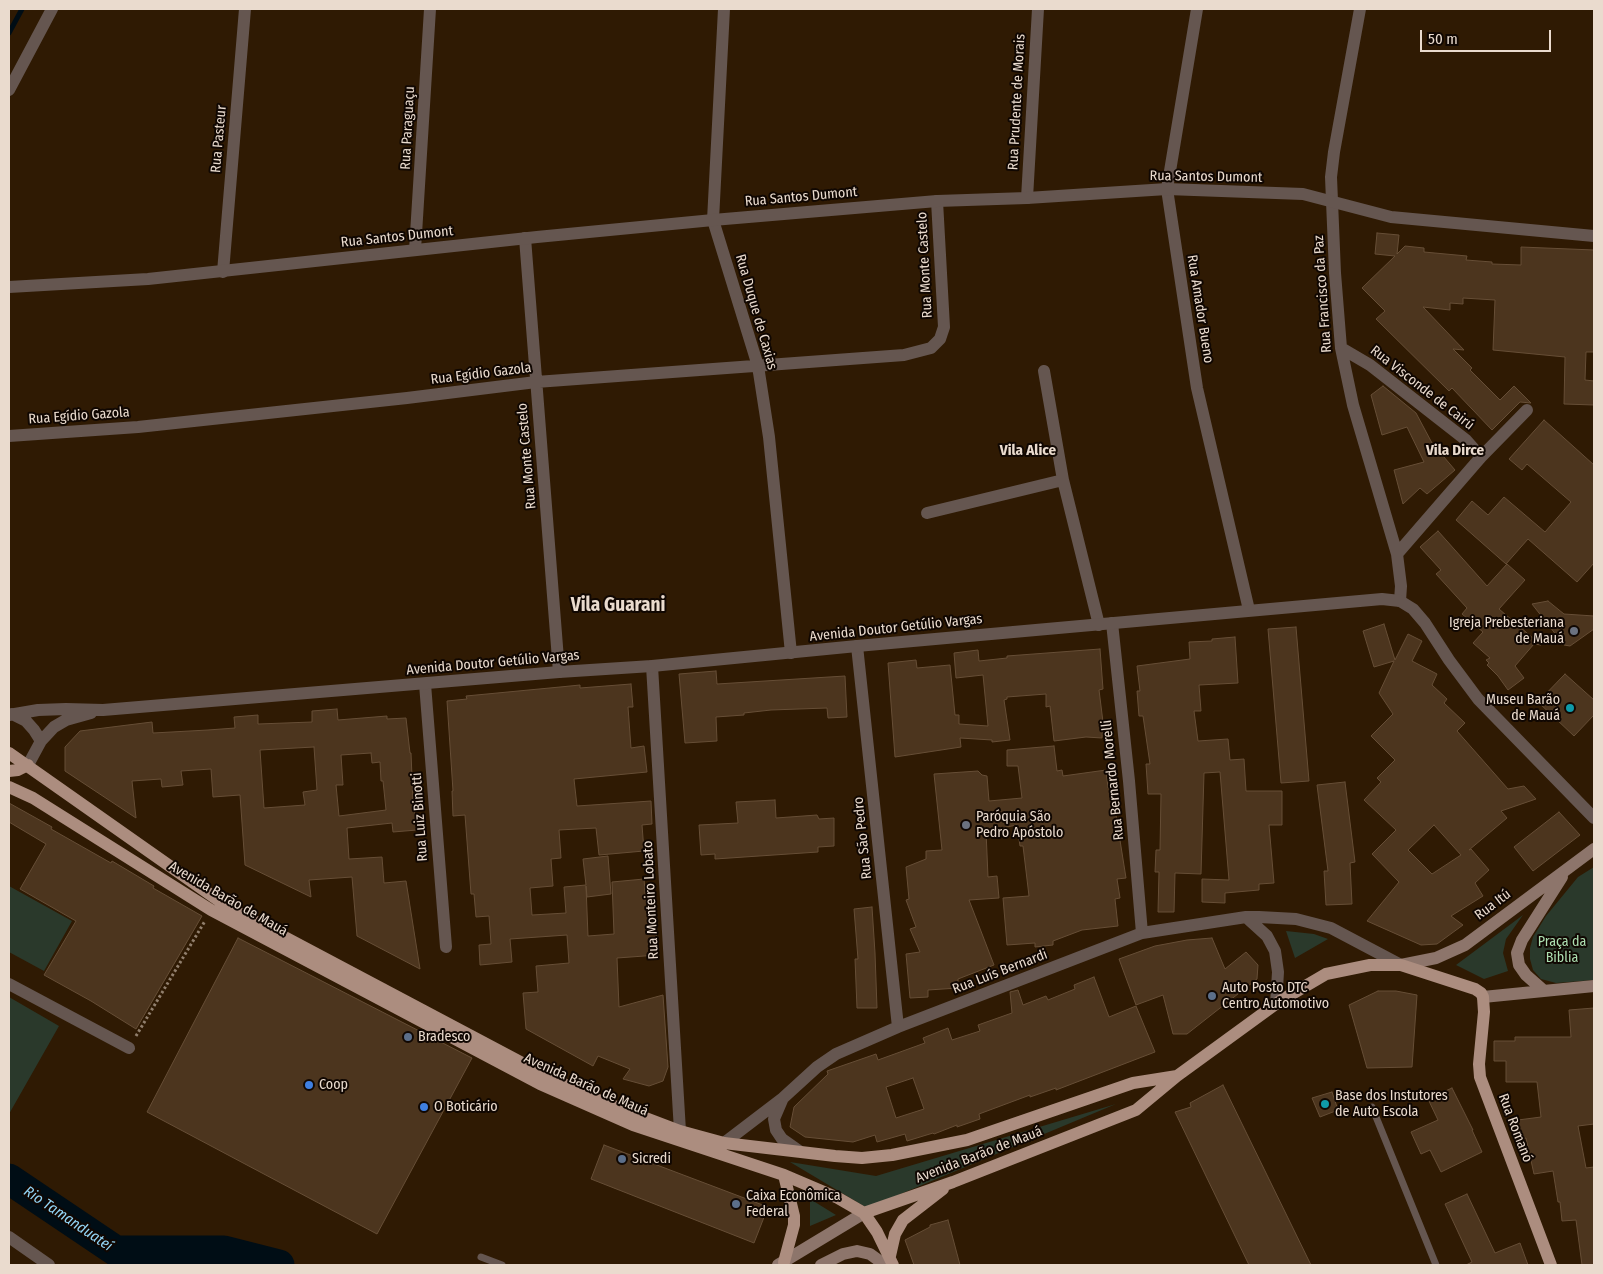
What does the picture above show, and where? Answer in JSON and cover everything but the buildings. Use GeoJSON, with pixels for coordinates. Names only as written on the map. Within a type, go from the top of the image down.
{"type":"FeatureCollection","features":[{"type":"Feature","properties":{"kind":"main road","name":"Avenida Barão de Mauá"},"geometry":{"type":"LineString","coordinates":[[9,753],[228,907],[544,1075],[634,1115],[680,1131],[724,1143],[835,1156],[862,1158],[892,1155],[967,1140],[1133,1083],[1177,1076]]}},
{"type":"Feature","properties":{"kind":"main road"},"geometry":{"type":"LineString","coordinates":[[9,771],[18,770],[28,765]]}},
{"type":"Feature","properties":{"kind":"main road","name":"Avenida Barão de Mauá"},"geometry":{"type":"LineString","coordinates":[[9,786],[33,798],[211,910],[532,1079],[633,1125],[784,1175],[821,1190],[864,1213],[953,1182],[1136,1110],[1177,1076],[1276,1004],[1326,974],[1370,965],[1401,965],[1475,990],[1481,993],[1483,997]]}},
{"type":"Feature","properties":{"kind":"main road","name":"Rua Itú"},"geometry":{"type":"LineString","coordinates":[[1401,965],[1436,958],[1465,945],[1594,849]]}},
{"type":"Feature","properties":{"kind":"main road"},"geometry":{"type":"LineString","coordinates":[[1543,990],[1526,975],[1519,965],[1517,953],[1522,940],[1566,870]]}},
{"type":"Feature","properties":{"kind":"main road"},"geometry":{"type":"LineString","coordinates":[[1483,997],[1594,986]]}},
{"type":"Feature","properties":{"kind":"main road","name":"Rua Romanó"},"geometry":{"type":"LineString","coordinates":[[1483,997],[1484,1012],[1479,1064],[1480,1077],[1551,1265]]}},
{"type":"Feature","properties":{"kind":"main road"},"geometry":{"type":"LineString","coordinates":[[781,1264],[794,1225],[794,1216],[784,1175]]}},
{"type":"Feature","properties":{"kind":"main road"},"geometry":{"type":"LineString","coordinates":[[889,1262],[895,1234],[903,1220],[953,1182]]}},
{"type":"Feature","properties":{"kind":"main road"},"geometry":{"type":"LineString","coordinates":[[781,1264],[864,1213],[877,1232],[889,1262]]}},
{"type":"Feature","properties":{"kind":"main road"},"geometry":{"type":"LineString","coordinates":[[822,1265],[844,1254],[857,1251],[889,1262]]}},
{"type":"Feature","properties":{"kind":"street"},"geometry":{"type":"LineString","coordinates":[[9,90],[52,9]]}},
{"type":"Feature","properties":{"kind":"street","name":"Rua Pasteur"},"geometry":{"type":"LineString","coordinates":[[223,272],[245,9]]}},
{"type":"Feature","properties":{"kind":"street","name":"Rua Paraguaçu"},"geometry":{"type":"LineString","coordinates":[[416,250],[430,9]]}},
{"type":"Feature","properties":{"kind":"street","name":"Rua Duque de Caxias"},"geometry":{"type":"LineString","coordinates":[[724,9],[713,220],[758,366],[769,437],[792,653]]}},
{"type":"Feature","properties":{"kind":"street","name":"Rua Prudente de Morais"},"geometry":{"type":"LineString","coordinates":[[1027,198],[1038,9]]}},
{"type":"Feature","properties":{"kind":"street","name":"Rua Amador Bueno"},"geometry":{"type":"LineString","coordinates":[[1197,9],[1167,189],[1197,388],[1249,610]]}},
{"type":"Feature","properties":{"kind":"street","name":"Rua Francisco da Paz"},"geometry":{"type":"LineString","coordinates":[[1360,9],[1331,177],[1340,348],[1353,405],[1396,554],[1401,586],[1400,602]]}},
{"type":"Feature","properties":{"kind":"street","name":"Rua Santos Dumont"},"geometry":{"type":"LineString","coordinates":[[9,287],[148,279],[525,238],[936,201],[1027,198],[1167,189],[1296,194],[1391,216],[1594,236]]}},
{"type":"Feature","properties":{"kind":"street","name":"Rua Monte Castelo"},"geometry":{"type":"LineString","coordinates":[[936,201],[944,327]]}},
{"type":"Feature","properties":{"kind":"street","name":"Rua Monte Castelo"},"geometry":{"type":"LineString","coordinates":[[525,238],[559,672]]}},
{"type":"Feature","properties":{"kind":"street","name":"Rua Egídio Gazola"},"geometry":{"type":"LineString","coordinates":[[9,436],[138,427],[536,382],[904,355],[931,348],[940,339],[944,327]]}},
{"type":"Feature","properties":{"kind":"street","name":"Rua Visconde de Cairú"},"geometry":{"type":"LineString","coordinates":[[1340,348],[1370,365],[1466,440],[1480,457]]}},
{"type":"Feature","properties":{"kind":"street"},"geometry":{"type":"LineString","coordinates":[[1044,371],[1064,480],[1099,625]]}},
{"type":"Feature","properties":{"kind":"street"},"geometry":{"type":"LineString","coordinates":[[1396,554],[1480,457],[1527,410]]}},
{"type":"Feature","properties":{"kind":"street"},"geometry":{"type":"LineString","coordinates":[[927,513],[1064,480]]}},
{"type":"Feature","properties":{"kind":"street","name":"Avenida Doutor Getúlio Vargas"},"geometry":{"type":"LineString","coordinates":[[10,713],[66,708],[103,710],[652,666],[1382,598],[1400,602],[1413,609],[1425,623],[1478,699],[1594,818]]}},
{"type":"Feature","properties":{"kind":"street","name":"Rua Bernardo Morelli"},"geometry":{"type":"LineString","coordinates":[[1112,623],[1129,781],[1142,934]]}},
{"type":"Feature","properties":{"kind":"street","name":"Rua São Pedro"},"geometry":{"type":"LineString","coordinates":[[857,646],[898,1027]]}},
{"type":"Feature","properties":{"kind":"street","name":"Rua Monteiro Lobato"},"geometry":{"type":"LineString","coordinates":[[652,666],[680,1131]]}},
{"type":"Feature","properties":{"kind":"street","name":"Rua Luiz Binotti"},"geometry":{"type":"LineString","coordinates":[[425,684],[446,947]]}},
{"type":"Feature","properties":{"kind":"street","name":"Avenida Doutor Getúlio Vargas"},"geometry":{"type":"LineString","coordinates":[[28,765],[41,741],[54,727],[66,720],[103,710]]}},
{"type":"Feature","properties":{"kind":"street"},"geometry":{"type":"LineString","coordinates":[[10,713],[26,721],[41,741]]}},
{"type":"Feature","properties":{"kind":"street"},"geometry":{"type":"LineString","coordinates":[[1246,918],[1267,936],[1275,951],[1278,972],[1276,1004]]}},
{"type":"Feature","properties":{"kind":"street","name":"Rua Luís Bernardi"},"geometry":{"type":"LineString","coordinates":[[724,1143],[783,1098],[817,1067],[836,1054],[898,1027],[1142,934],[1246,918],[1296,919],[1330,928],[1401,965]]}},
{"type":"Feature","properties":{"kind":"street"},"geometry":{"type":"LineString","coordinates":[[9,984],[129,1048]]}},
{"type":"Feature","properties":{"kind":"street","name":"Rua Luís Bernardi"},"geometry":{"type":"LineString","coordinates":[[783,1098],[774,1119],[776,1130],[782,1139],[800,1151]]}},
{"type":"Feature","properties":{"kind":"street"},"geometry":{"type":"LineString","coordinates":[[9,1237],[49,1265]]}},
{"type":"Feature","properties":{"kind":"lane"},"geometry":{"type":"LineString","coordinates":[[1372,1107],[1436,1265]]}},
{"type":"Feature","properties":{"kind":"lane"},"geometry":{"type":"LineString","coordinates":[[482,1258],[502,1265]]}},
{"type":"Feature","properties":{"kind":"path"},"geometry":{"type":"LineString","coordinates":[[129,1048],[211,910]]}},
{"type":"Feature","properties":{"kind":"green space","name":"Praça da Biblia"},"geometry":{"type":"Polygon","coordinates":[[[1594,867],[1594,980],[1556,983],[1541,979],[1533,970],[1530,959],[1533,937],[1546,916],[1578,877],[1594,867]]]}},
{"type":"Feature","properties":{"kind":"green space"},"geometry":{"type":"Polygon","coordinates":[[[9,886],[72,921],[44,971],[9,952],[9,886]]]}},
{"type":"Feature","properties":{"kind":"green space"},"geometry":{"type":"Polygon","coordinates":[[[1523,915],[1506,939],[1503,953],[1508,971],[1484,979],[1456,965],[1523,915]]]}},
{"type":"Feature","properties":{"kind":"green space"},"geometry":{"type":"Polygon","coordinates":[[[1286,931],[1314,934],[1328,939],[1295,958],[1286,931]]]}},
{"type":"Feature","properties":{"kind":"green space"},"geometry":{"type":"Polygon","coordinates":[[[9,997],[59,1026],[9,1114],[9,997]]]}},
{"type":"Feature","properties":{"kind":"green space"},"geometry":{"type":"Polygon","coordinates":[[[1116,1104],[867,1208],[790,1162],[876,1176],[1116,1104]]]}},
{"type":"Feature","properties":{"kind":"green space"},"geometry":{"type":"Polygon","coordinates":[[[810,1199],[836,1215],[810,1226],[810,1199]]]}},
{"type":"Feature","properties":{"kind":"waterway"},"geometry":{"type":"LineString","coordinates":[[9,33],[22,9]]}},
{"type":"Feature","properties":{"kind":"waterway","name":"Rio Tamanduateí"},"geometry":{"type":"LineString","coordinates":[[9,1179],[116,1251],[224,1251],[279,1265]]}},
{"type":"Feature","properties":{"kind":"place","name":"Igreja Prebesteriana de Mauá"},"geometry":{"type":"Point","coordinates":[1574,631]}},
{"type":"Feature","properties":{"kind":"place","name":"Museu Barão de Mauá"},"geometry":{"type":"Point","coordinates":[1570,708]}},
{"type":"Feature","properties":{"kind":"place","name":"Paróquia São Pedro Apóstolo"},"geometry":{"type":"Point","coordinates":[966,825]}},
{"type":"Feature","properties":{"kind":"place","name":"Auto Posto DTC Centro Automotivo"},"geometry":{"type":"Point","coordinates":[1212,996]}},
{"type":"Feature","properties":{"kind":"place","name":"Bradesco"},"geometry":{"type":"Point","coordinates":[408,1037]}},
{"type":"Feature","properties":{"kind":"place","name":"Coop"},"geometry":{"type":"Point","coordinates":[309,1085]}},
{"type":"Feature","properties":{"kind":"place","name":"Base dos Instutores de Auto Escola"},"geometry":{"type":"Point","coordinates":[1325,1104]}},
{"type":"Feature","properties":{"kind":"place","name":"O Boticário"},"geometry":{"type":"Point","coordinates":[424,1107]}},
{"type":"Feature","properties":{"kind":"place","name":"Sicredi"},"geometry":{"type":"Point","coordinates":[622,1159]}},
{"type":"Feature","properties":{"kind":"place","name":"Caixa Econômica Federal"},"geometry":{"type":"Point","coordinates":[736,1204]}},
{"type":"Feature","properties":{"kind":"district","name":"Vila Alice"},"geometry":{"type":"Point","coordinates":[1028,451]}},
{"type":"Feature","properties":{"kind":"district","name":"Vila Dirce"},"geometry":{"type":"Point","coordinates":[1455,451]}},
{"type":"Feature","properties":{"kind":"district","name":"Vila Guarani"},"geometry":{"type":"Point","coordinates":[618,606]}}]}
